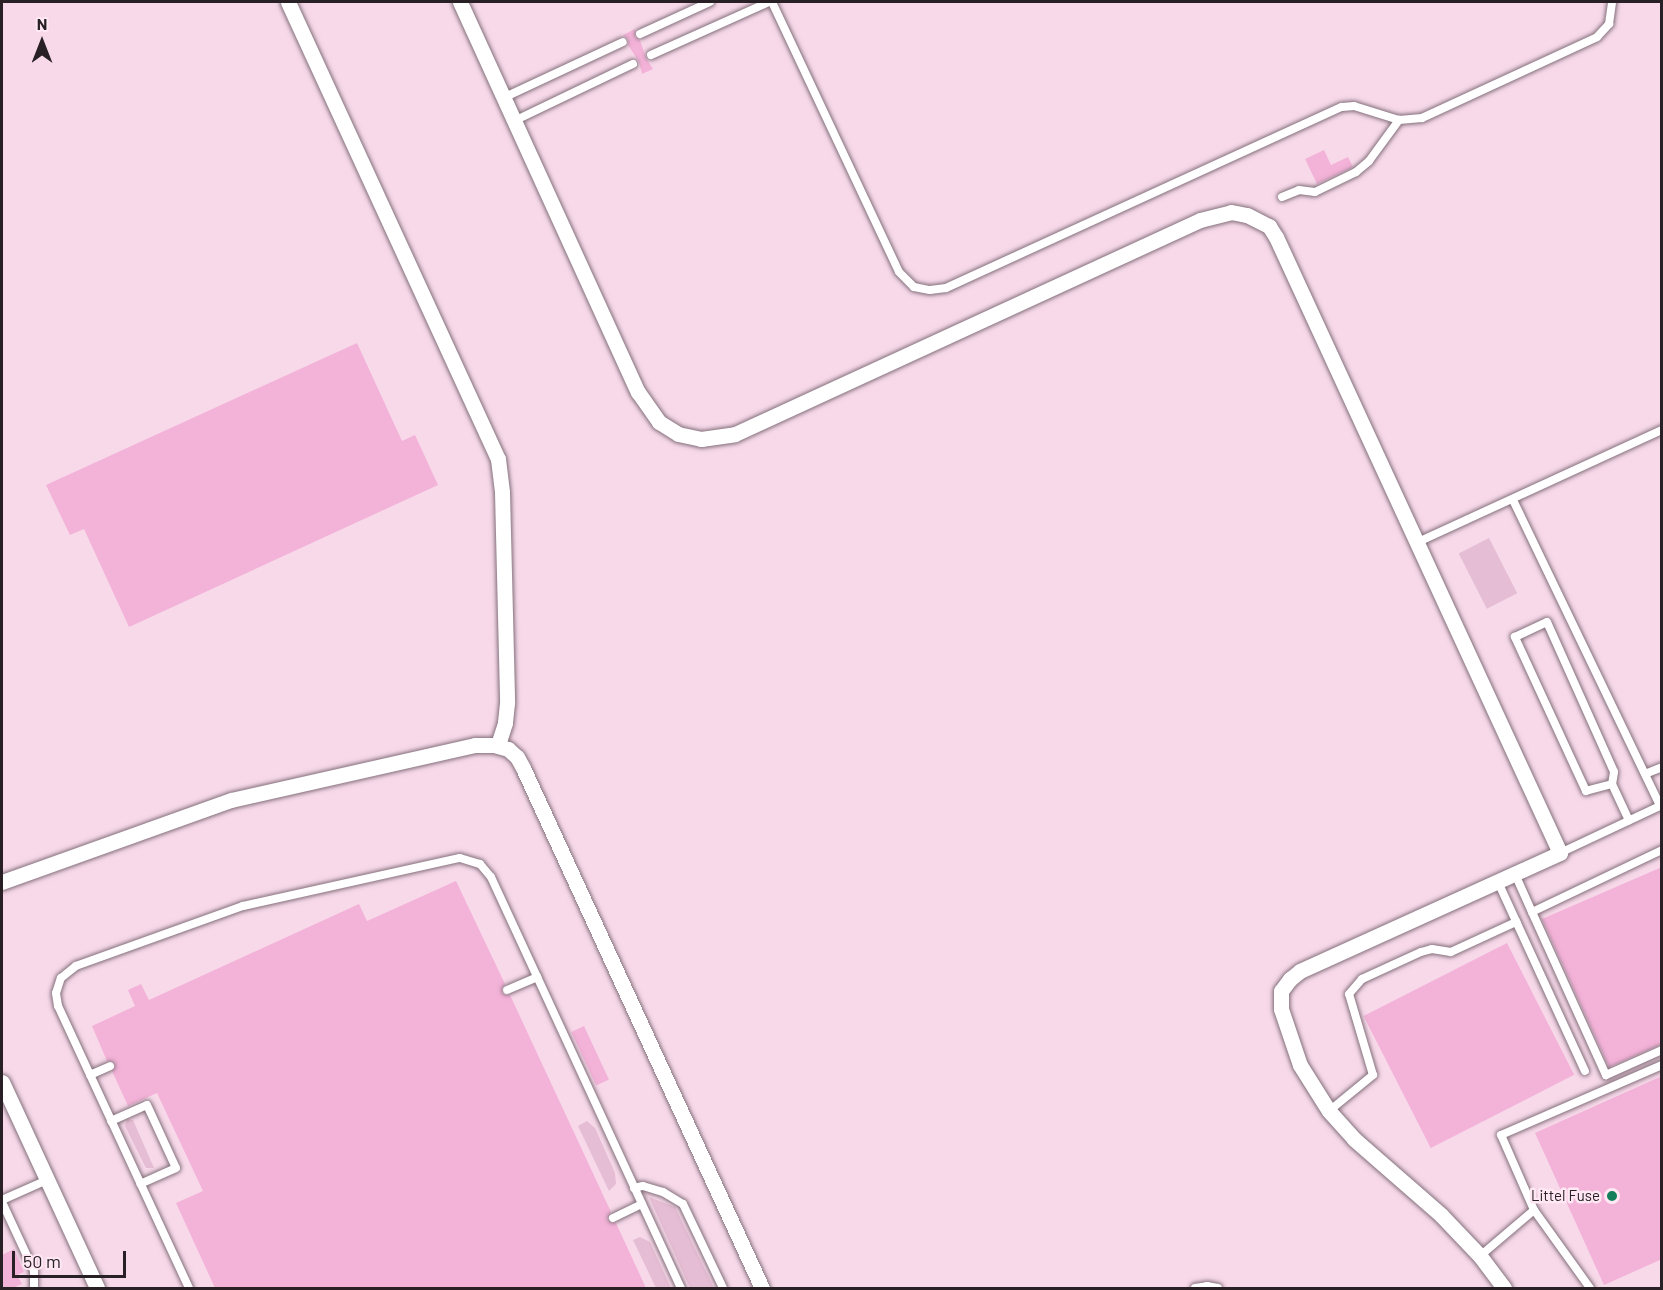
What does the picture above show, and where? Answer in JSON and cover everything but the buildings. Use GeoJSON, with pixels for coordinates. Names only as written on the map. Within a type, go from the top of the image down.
{"type":"FeatureCollection","features":[{"type":"Feature","properties":{"kind":"street"},"geometry":{"type":"LineString","coordinates":[[288,2],[498,459],[502,492],[507,703],[498,745]]}},
{"type":"Feature","properties":{"kind":"street"},"geometry":{"type":"LineString","coordinates":[[460,2],[645,405],[668,429],[678,434],[701,439],[735,434],[1200,220],[1231,213],[1258,219],[1269,226],[1560,853],[1300,971],[1284,985],[1279,1003],[1290,1042],[1306,1077],[1329,1111],[1354,1139],[1428,1203],[1480,1256],[1504,1288]]}},
{"type":"Feature","properties":{"kind":"street"},"geometry":{"type":"LineString","coordinates":[[2,882],[220,803],[470,746],[498,745],[513,752],[523,768],[762,1288]]}},
{"type":"Feature","properties":{"kind":"street"},"geometry":{"type":"LineString","coordinates":[[2,1082],[97,1288]]}},
{"type":"Feature","properties":{"kind":"lane"},"geometry":{"type":"LineString","coordinates":[[640,34],[710,2]]}},
{"type":"Feature","properties":{"kind":"lane"},"geometry":{"type":"LineString","coordinates":[[651,55],[771,2],[899,272],[908,283],[921,290],[946,288],[1342,108],[1354,106],[1399,120],[1422,118],[1597,37],[1609,24],[1612,2]]}},
{"type":"Feature","properties":{"kind":"lane"},"geometry":{"type":"LineString","coordinates":[[503,98],[623,42]]}},
{"type":"Feature","properties":{"kind":"lane"},"geometry":{"type":"LineString","coordinates":[[514,121],[633,64]]}},
{"type":"Feature","properties":{"kind":"lane"},"geometry":{"type":"LineString","coordinates":[[1282,197],[1299,190],[1315,192],[1356,172],[1369,161],[1399,120]]}},
{"type":"Feature","properties":{"kind":"lane"},"geometry":{"type":"LineString","coordinates":[[1416,543],[1662,430]]}},
{"type":"Feature","properties":{"kind":"lane"},"geometry":{"type":"LineString","coordinates":[[1513,500],[1661,806],[1560,853]]}},
{"type":"Feature","properties":{"kind":"lane"},"geometry":{"type":"LineString","coordinates":[[1612,784],[1586,791],[1515,637],[1547,622],[1614,772],[1612,784],[1629,820]]}},
{"type":"Feature","properties":{"kind":"lane"},"geometry":{"type":"LineString","coordinates":[[1645,774],[1662,767]]}},
{"type":"Feature","properties":{"kind":"lane"},"geometry":{"type":"LineString","coordinates":[[1532,912],[1662,850]]}},
{"type":"Feature","properties":{"kind":"lane"},"geometry":{"type":"LineString","coordinates":[[189,1288],[57,999],[59,982],[71,968],[243,906],[454,858],[474,860],[485,869],[681,1288]]}},
{"type":"Feature","properties":{"kind":"lane"},"geometry":{"type":"LineString","coordinates":[[1515,874],[1606,1076],[1662,1050]]}},
{"type":"Feature","properties":{"kind":"lane"},"geometry":{"type":"LineString","coordinates":[[1498,882],[1585,1071]]}},
{"type":"Feature","properties":{"kind":"lane"},"geometry":{"type":"LineString","coordinates":[[1329,1111],[1373,1075],[1349,994],[1362,979],[1421,952],[1432,949],[1451,952],[1516,922]]}},
{"type":"Feature","properties":{"kind":"lane"},"geometry":{"type":"LineString","coordinates":[[507,990],[537,976]]}},
{"type":"Feature","properties":{"kind":"lane"},"geometry":{"type":"LineString","coordinates":[[1590,1288],[1534,1210],[1501,1135],[1662,1065]]}},
{"type":"Feature","properties":{"kind":"lane"},"geometry":{"type":"LineString","coordinates":[[90,1075],[110,1066]]}},
{"type":"Feature","properties":{"kind":"lane"},"geometry":{"type":"LineString","coordinates":[[111,1121],[147,1105],[176,1168],[140,1184]]}},
{"type":"Feature","properties":{"kind":"lane"},"geometry":{"type":"LineString","coordinates":[[34,1288],[34,1271],[2,1201],[47,1180]]}},
{"type":"Feature","properties":{"kind":"lane"},"geometry":{"type":"LineString","coordinates":[[634,1188],[643,1186],[663,1192],[683,1204],[723,1288]]}},
{"type":"Feature","properties":{"kind":"lane"},"geometry":{"type":"LineString","coordinates":[[613,1218],[642,1204]]}},
{"type":"Feature","properties":{"kind":"lane"},"geometry":{"type":"LineString","coordinates":[[1480,1256],[1534,1210]]}},
{"type":"Feature","properties":{"kind":"lane"},"geometry":{"type":"LineString","coordinates":[[1195,1288],[1207,1286],[1218,1288]]}},
{"type":"Feature","properties":{"kind":"shaded area"},"geometry":{"type":"Polygon","coordinates":[[[2,2],[1661,2],[1661,1288],[2,1288],[2,2]]]}},
{"type":"Feature","properties":{"kind":"shaded area"},"geometry":{"type":"Polygon","coordinates":[[[1489,538],[1517,593],[1487,609],[1459,553],[1489,538]]]}},
{"type":"Feature","properties":{"kind":"shaded area"},"geometry":{"type":"Polygon","coordinates":[[[127,1119],[133,1120],[154,1168],[146,1168],[125,1126],[127,1119]]]}},
{"type":"Feature","properties":{"kind":"shaded area"},"geometry":{"type":"Polygon","coordinates":[[[587,1121],[595,1128],[615,1173],[616,1184],[609,1191],[578,1126],[587,1121]]]}},
{"type":"Feature","properties":{"kind":"shaded area"},"geometry":{"type":"Polygon","coordinates":[[[649,1197],[675,1207],[714,1288],[690,1288],[649,1197]]]}},
{"type":"Feature","properties":{"kind":"shaded area"},"geometry":{"type":"Polygon","coordinates":[[[640,1237],[650,1242],[671,1288],[656,1288],[633,1240],[640,1237]]]}},
{"type":"Feature","properties":{"kind":"place","name":"Littel Fuse"},"geometry":{"type":"Point","coordinates":[1612,1196]}}]}
